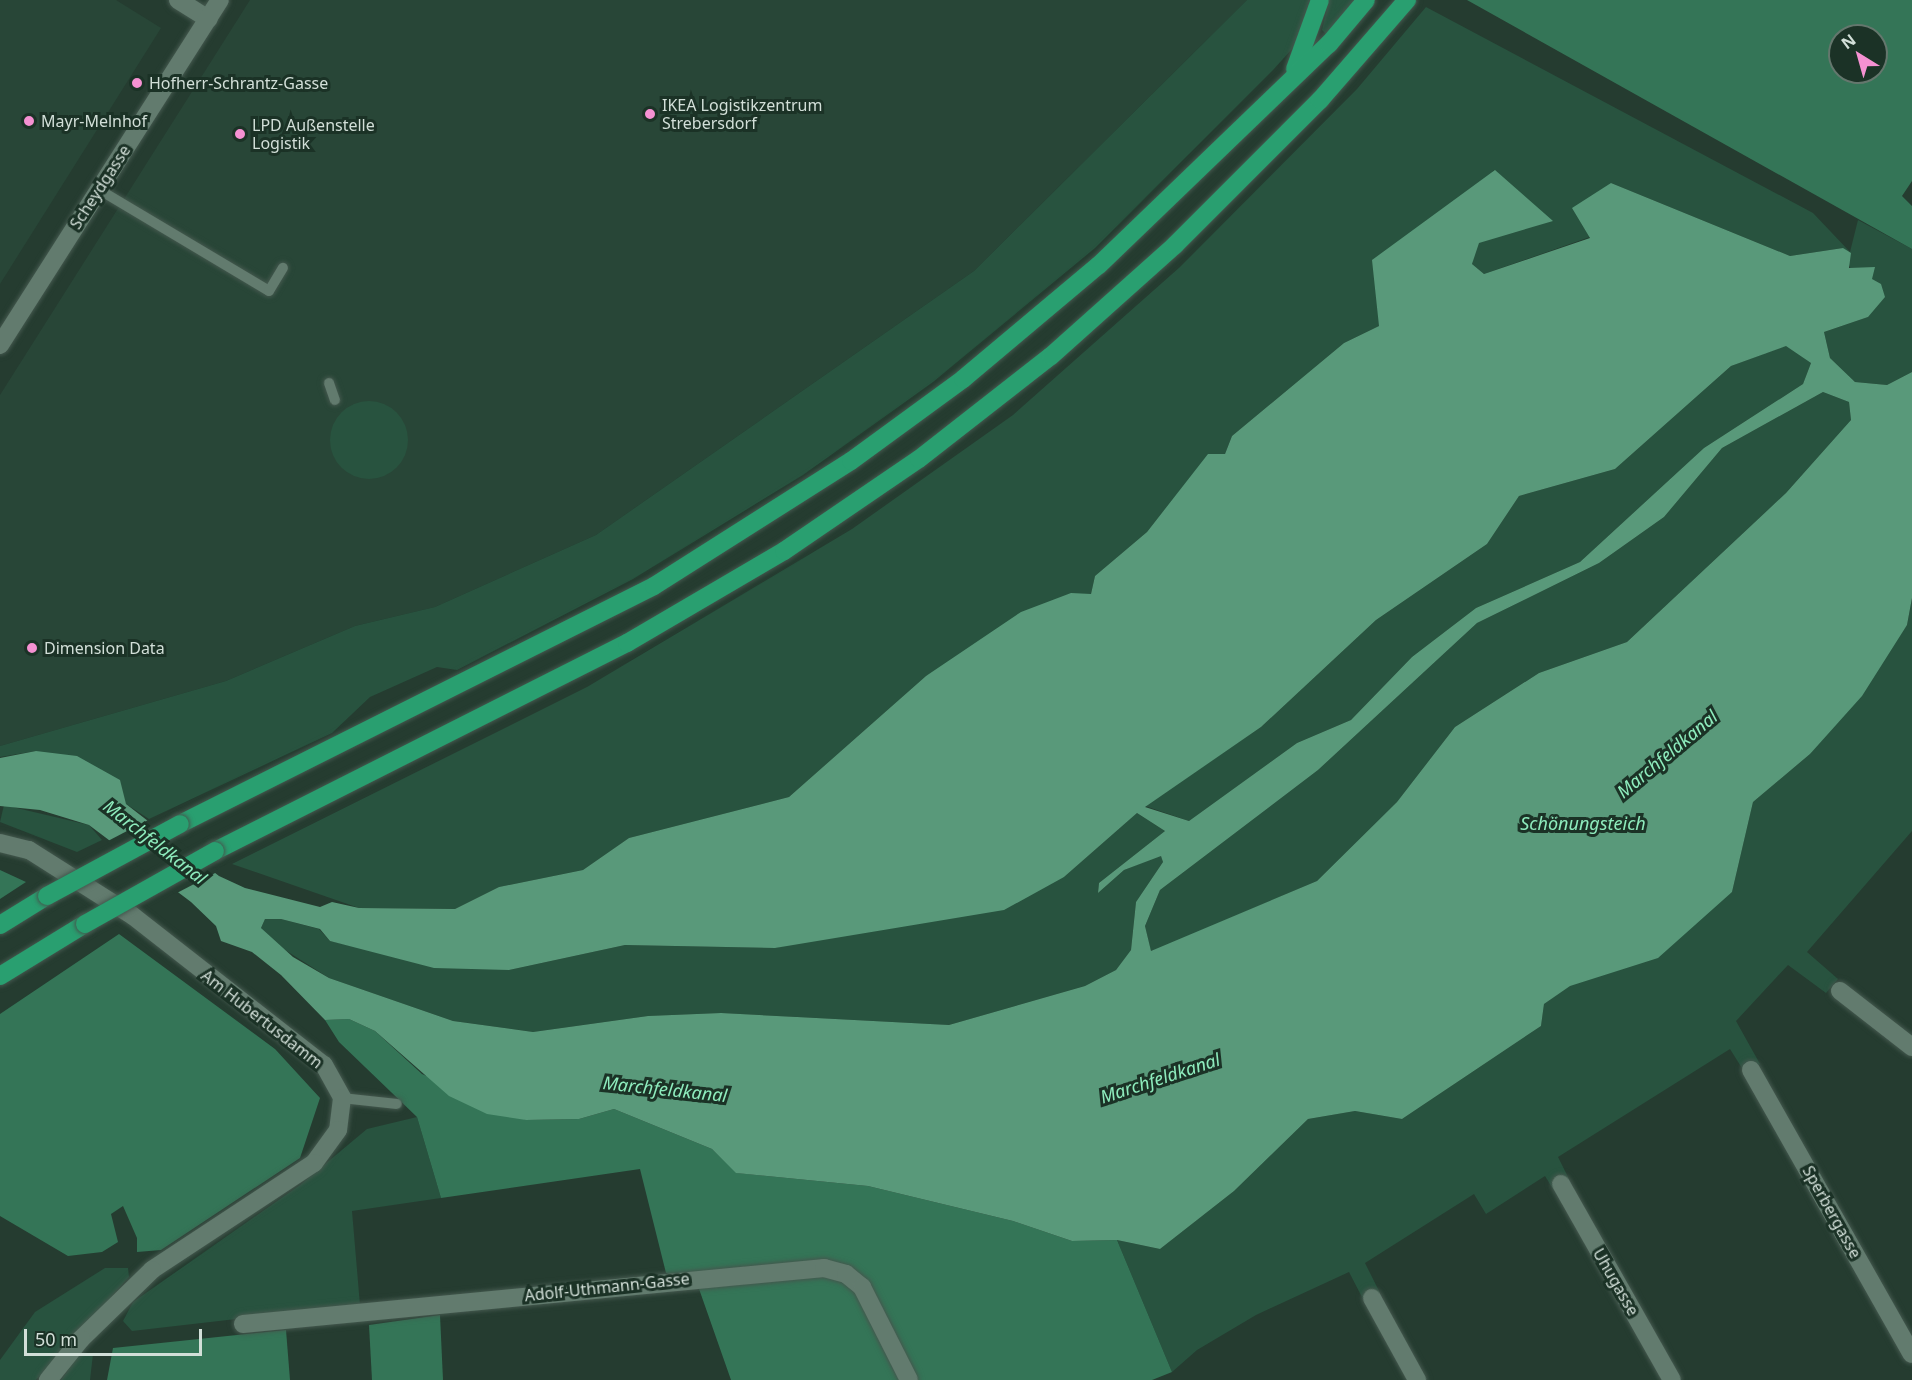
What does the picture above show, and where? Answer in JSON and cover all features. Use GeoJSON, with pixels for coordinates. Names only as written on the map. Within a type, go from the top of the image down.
{"type":"FeatureCollection","features":[{"type":"Feature","properties":{"kind":"highway"},"geometry":{"type":"LineString","coordinates":[[1291,76],[1310,38],[1320,0]]}},
{"type":"Feature","properties":{"kind":"highway"},"geometry":{"type":"LineString","coordinates":[[0,925],[47,896],[180,824],[591,620],[797,499],[963,379],[1062,297],[1291,76],[1329,44],[1366,0]]}},
{"type":"Feature","properties":{"kind":"highway"},"geometry":{"type":"LineString","coordinates":[[0,976],[85,924],[215,851],[627,643],[784,551],[919,459],[1051,356],[1167,253],[1320,100],[1407,0]]}},
{"type":"Feature","properties":{"kind":"highway"},"geometry":{"type":"LineString","coordinates":[[0,991],[34,957]]}},
{"type":"Feature","properties":{"kind":"street"},"geometry":{"type":"LineString","coordinates":[[178,0],[208,19]]}},
{"type":"Feature","properties":{"kind":"street","name":"Scheydgasse"},"geometry":{"type":"LineString","coordinates":[[0,345],[220,0]]}},
{"type":"Feature","properties":{"kind":"street","name":"Am Hubertusdamm"},"geometry":{"type":"LineString","coordinates":[[0,843],[29,850],[133,916],[324,1065],[342,1098]]}},
{"type":"Feature","properties":{"kind":"street"},"geometry":{"type":"LineString","coordinates":[[1840,991],[1912,1047]]}},
{"type":"Feature","properties":{"kind":"street","name":"Sperbergasse"},"geometry":{"type":"LineString","coordinates":[[1751,1070],[1912,1354]]}},
{"type":"Feature","properties":{"kind":"street"},"geometry":{"type":"LineString","coordinates":[[48,1380],[81,1339],[152,1270],[314,1163],[338,1130],[342,1098]]}},
{"type":"Feature","properties":{"kind":"street","name":"Uhugasse"},"geometry":{"type":"LineString","coordinates":[[1561,1184],[1672,1380]]}},
{"type":"Feature","properties":{"kind":"street","name":"Adolf-Uthmann-Gasse"},"geometry":{"type":"LineString","coordinates":[[243,1324],[824,1268],[846,1274],[862,1287],[909,1380]]}},
{"type":"Feature","properties":{"kind":"street"},"geometry":{"type":"LineString","coordinates":[[1372,1298],[1417,1380]]}},
{"type":"Feature","properties":{"kind":"lane"},"geometry":{"type":"LineString","coordinates":[[98,189],[269,291],[283,268]]}},
{"type":"Feature","properties":{"kind":"lane"},"geometry":{"type":"LineString","coordinates":[[329,383],[335,400]]}},
{"type":"Feature","properties":{"kind":"lane"},"geometry":{"type":"LineString","coordinates":[[342,1098],[397,1104]]}},
{"type":"Feature","properties":{"kind":"shaded area"},"geometry":{"type":"Polygon","coordinates":[[[0,0],[116,0],[161,28],[0,284],[0,0]]]}},
{"type":"Feature","properties":{"kind":"shaded area"},"geometry":{"type":"Polygon","coordinates":[[[250,0],[1247,0],[974,271],[596,535],[435,607],[355,626],[226,681],[0,746],[0,395],[250,0]]]}},
{"type":"Feature","properties":{"kind":"shaded area"},"geometry":{"type":"Polygon","coordinates":[[[1247,0],[1315,0],[1302,38],[1273,70],[1095,248],[933,382],[803,475],[633,579],[457,670],[437,667],[370,697],[332,733],[149,819],[126,804],[119,790],[36,751],[0,757],[0,746],[226,681],[355,626],[435,607],[596,535],[974,271],[1247,0]]]}},
{"type":"Feature","properties":{"kind":"shaded area"},"geometry":{"type":"Polygon","coordinates":[[[1329,0],[1356,0],[1326,34],[1322,30],[1329,0]]]}},
{"type":"Feature","properties":{"kind":"shaded area"},"geometry":{"type":"Polygon","coordinates":[[[1467,0],[1912,0],[1912,181],[1902,196],[1912,206],[1912,249],[1467,0]]]}},
{"type":"Feature","properties":{"kind":"shaded area"},"geometry":{"type":"Polygon","coordinates":[[[1426,7],[1813,213],[1850,252],[1858,220],[1912,249],[1912,372],[1887,385],[1855,382],[1830,358],[1824,332],[1868,317],[1843,248],[1790,256],[1611,183],[1590,237],[1484,274],[1472,264],[1494,170],[1379,326],[1344,343],[1232,436],[1225,454],[1208,455],[1147,532],[1095,576],[1091,594],[926,676],[789,797],[629,838],[583,870],[499,887],[455,909],[359,908],[232,864],[587,687],[852,529],[1013,415],[1180,267],[1357,89],[1426,7]]]}},
{"type":"Feature","properties":{"kind":"shaded area"},"geometry":{"type":"Polygon","coordinates":[[[1787,345],[1811,363],[1803,384],[1704,448],[1580,562],[1476,608],[1412,657],[1351,720],[1297,743],[1189,821],[1145,806],[1261,727],[1376,620],[1487,544],[1519,496],[1615,469],[1731,366],[1787,345]]]}},
{"type":"Feature","properties":{"kind":"shaded area"},"geometry":{"type":"Polygon","coordinates":[[[1823,392],[1849,402],[1851,420],[1786,493],[1627,642],[1539,673],[1455,727],[1397,802],[1317,881],[1151,952],[1145,926],[1160,890],[1318,770],[1477,623],[1599,563],[1664,517],[1722,448],[1823,392]]]}},
{"type":"Feature","properties":{"kind":"shaded area"},"geometry":{"type":"Polygon","coordinates":[[[361,401],[377,401],[391,407],[402,418],[408,432],[408,448],[402,462],[391,473],[377,479],[361,479],[347,473],[336,462],[330,448],[330,432],[336,418],[347,407],[361,401]]]}},
{"type":"Feature","properties":{"kind":"shaded area"},"geometry":{"type":"Polygon","coordinates":[[[1912,598],[1912,831],[1807,952],[1838,979],[1826,993],[1788,965],[1736,1021],[1760,1064],[1745,1073],[1730,1049],[1558,1157],[1572,1185],[1556,1194],[1545,1176],[1486,1214],[1474,1194],[1365,1263],[1380,1293],[1364,1301],[1349,1272],[1256,1315],[1197,1350],[1172,1372],[1117,1240],[1160,1249],[1234,1191],[1308,1119],[1355,1111],[1402,1119],[1541,1026],[1544,1004],[1570,985],[1608,972],[1732,892],[1753,802],[1810,754],[1907,625],[1912,598]]]}},
{"type":"Feature","properties":{"kind":"shaded area"},"geometry":{"type":"Polygon","coordinates":[[[4,805],[89,825],[102,840],[77,852],[0,822],[4,805]]]}},
{"type":"Feature","properties":{"kind":"shaded area"},"geometry":{"type":"Polygon","coordinates":[[[1137,813],[1165,831],[1099,883],[1098,893],[1124,870],[1161,855],[1163,862],[1136,902],[1131,950],[1116,970],[1085,986],[949,1025],[721,1013],[648,1016],[533,1032],[453,1021],[329,978],[271,941],[261,928],[265,919],[281,919],[319,929],[330,941],[377,952],[509,970],[625,945],[775,948],[1064,877],[1137,813]]]}},
{"type":"Feature","properties":{"kind":"shaded area"},"geometry":{"type":"Polygon","coordinates":[[[0,870],[26,882],[0,899],[0,870]]]}},
{"type":"Feature","properties":{"kind":"shaded area"},"geometry":{"type":"Polygon","coordinates":[[[119,934],[275,1049],[320,1098],[300,1158],[161,1250],[137,1252],[137,1238],[123,1206],[111,1214],[118,1242],[102,1252],[68,1256],[0,1216],[0,1014],[119,934]]]}},
{"type":"Feature","properties":{"kind":"shaded area"},"geometry":{"type":"Polygon","coordinates":[[[349,1019],[375,1031],[422,1074],[526,1120],[579,1119],[614,1109],[712,1149],[737,1173],[868,1186],[1013,1221],[1072,1241],[1117,1240],[1172,1372],[1152,1380],[731,1380],[698,1286],[666,1273],[640,1169],[441,1198],[417,1117],[339,1042],[325,1020],[349,1019]]]}},
{"type":"Feature","properties":{"kind":"shaded area"},"geometry":{"type":"Polygon","coordinates":[[[417,1117],[441,1198],[352,1211],[360,1305],[132,1331],[123,1321],[133,1302],[300,1185],[367,1129],[417,1117]]]}},
{"type":"Feature","properties":{"kind":"shaded area"},"geometry":{"type":"Polygon","coordinates":[[[105,1268],[128,1268],[129,1277],[36,1380],[0,1380],[0,1360],[35,1312],[105,1268]]]}},
{"type":"Feature","properties":{"kind":"shaded area"},"geometry":{"type":"Polygon","coordinates":[[[440,1315],[443,1380],[372,1380],[369,1325],[440,1315]]]}},
{"type":"Feature","properties":{"kind":"shaded area"},"geometry":{"type":"Polygon","coordinates":[[[286,1330],[290,1380],[107,1380],[113,1348],[286,1330]]]}},
{"type":"Feature","properties":{"kind":"shaded area"},"geometry":{"type":"Polygon","coordinates":[[[93,1354],[90,1380],[61,1380],[79,1355],[93,1354]]]}},
{"type":"Feature","properties":{"kind":"water","name":"Schönungsteich"},"geometry":{"type":"Polygon","coordinates":[[[1495,170],[1553,221],[1479,243],[1472,264],[1484,274],[1590,238],[1572,208],[1611,183],[1790,256],[1843,248],[1851,253],[1849,268],[1875,267],[1872,279],[1881,284],[1885,297],[1868,317],[1824,332],[1830,358],[1855,382],[1887,385],[1912,372],[1912,598],[1907,625],[1862,696],[1810,754],[1753,802],[1732,892],[1658,958],[1570,986],[1544,1004],[1541,1026],[1402,1119],[1355,1111],[1308,1119],[1234,1191],[1160,1249],[1117,1240],[1072,1241],[1013,1221],[868,1186],[736,1173],[712,1149],[614,1109],[579,1119],[526,1120],[487,1114],[449,1096],[375,1031],[349,1019],[325,1020],[281,975],[252,952],[221,941],[216,926],[191,902],[89,825],[40,810],[0,806],[0,758],[36,751],[77,756],[120,780],[126,804],[219,876],[245,888],[320,907],[332,902],[359,908],[455,909],[499,887],[583,870],[629,838],[789,797],[926,676],[1021,612],[1071,593],[1091,594],[1095,576],[1147,532],[1208,454],[1225,454],[1232,436],[1344,343],[1379,326],[1372,260],[1495,170]],[[1786,346],[1731,366],[1615,469],[1519,496],[1487,544],[1376,620],[1261,727],[1145,807],[1189,821],[1297,743],[1351,720],[1412,657],[1476,608],[1580,562],[1704,448],[1803,384],[1811,363],[1786,346]],[[1823,392],[1722,448],[1664,517],[1599,563],[1477,623],[1318,770],[1160,890],[1145,926],[1151,951],[1317,881],[1397,802],[1455,727],[1539,673],[1627,642],[1786,493],[1851,420],[1849,402],[1823,392]],[[1137,813],[1064,877],[1004,910],[775,948],[625,945],[509,970],[434,968],[330,941],[320,929],[281,919],[265,919],[261,928],[293,957],[329,978],[453,1021],[533,1032],[648,1016],[721,1013],[949,1025],[1085,986],[1116,970],[1131,950],[1136,902],[1163,862],[1161,856],[1124,870],[1098,893],[1099,883],[1165,831],[1137,813]]]}},
{"type":"Feature","properties":{"kind":"pier"},"geometry":{"type":"Polygon","coordinates":[[[150,819],[219,871],[175,894],[106,842],[150,819]]]}},
{"type":"Feature","properties":{"kind":"place","name":"Hofherr-Schrantz-Gasse"},"geometry":{"type":"Point","coordinates":[137,83]}},
{"type":"Feature","properties":{"kind":"place","name":"IKEA Logistikzentrum Strebersdorf"},"geometry":{"type":"Point","coordinates":[650,114]}},
{"type":"Feature","properties":{"kind":"place","name":"Mayr-Melnhof"},"geometry":{"type":"Point","coordinates":[29,121]}},
{"type":"Feature","properties":{"kind":"place","name":"LPD Außenstelle Logistik"},"geometry":{"type":"Point","coordinates":[240,134]}},
{"type":"Feature","properties":{"kind":"place","name":"Dimension Data"},"geometry":{"type":"Point","coordinates":[32,648]}},
{"type":"Feature","properties":{"kind":"water label","name":"Marchfeldkanal"},"geometry":{"type":"Point","coordinates":[1667,754]}},
{"type":"Feature","properties":{"kind":"water label","name":"Marchfeldkanal"},"geometry":{"type":"Point","coordinates":[155,842]}},
{"type":"Feature","properties":{"kind":"water label","name":"Marchfeldkanal"},"geometry":{"type":"Point","coordinates":[1160,1078]}},
{"type":"Feature","properties":{"kind":"water label","name":"Marchfeldkanal"},"geometry":{"type":"Point","coordinates":[665,1089]}}]}
